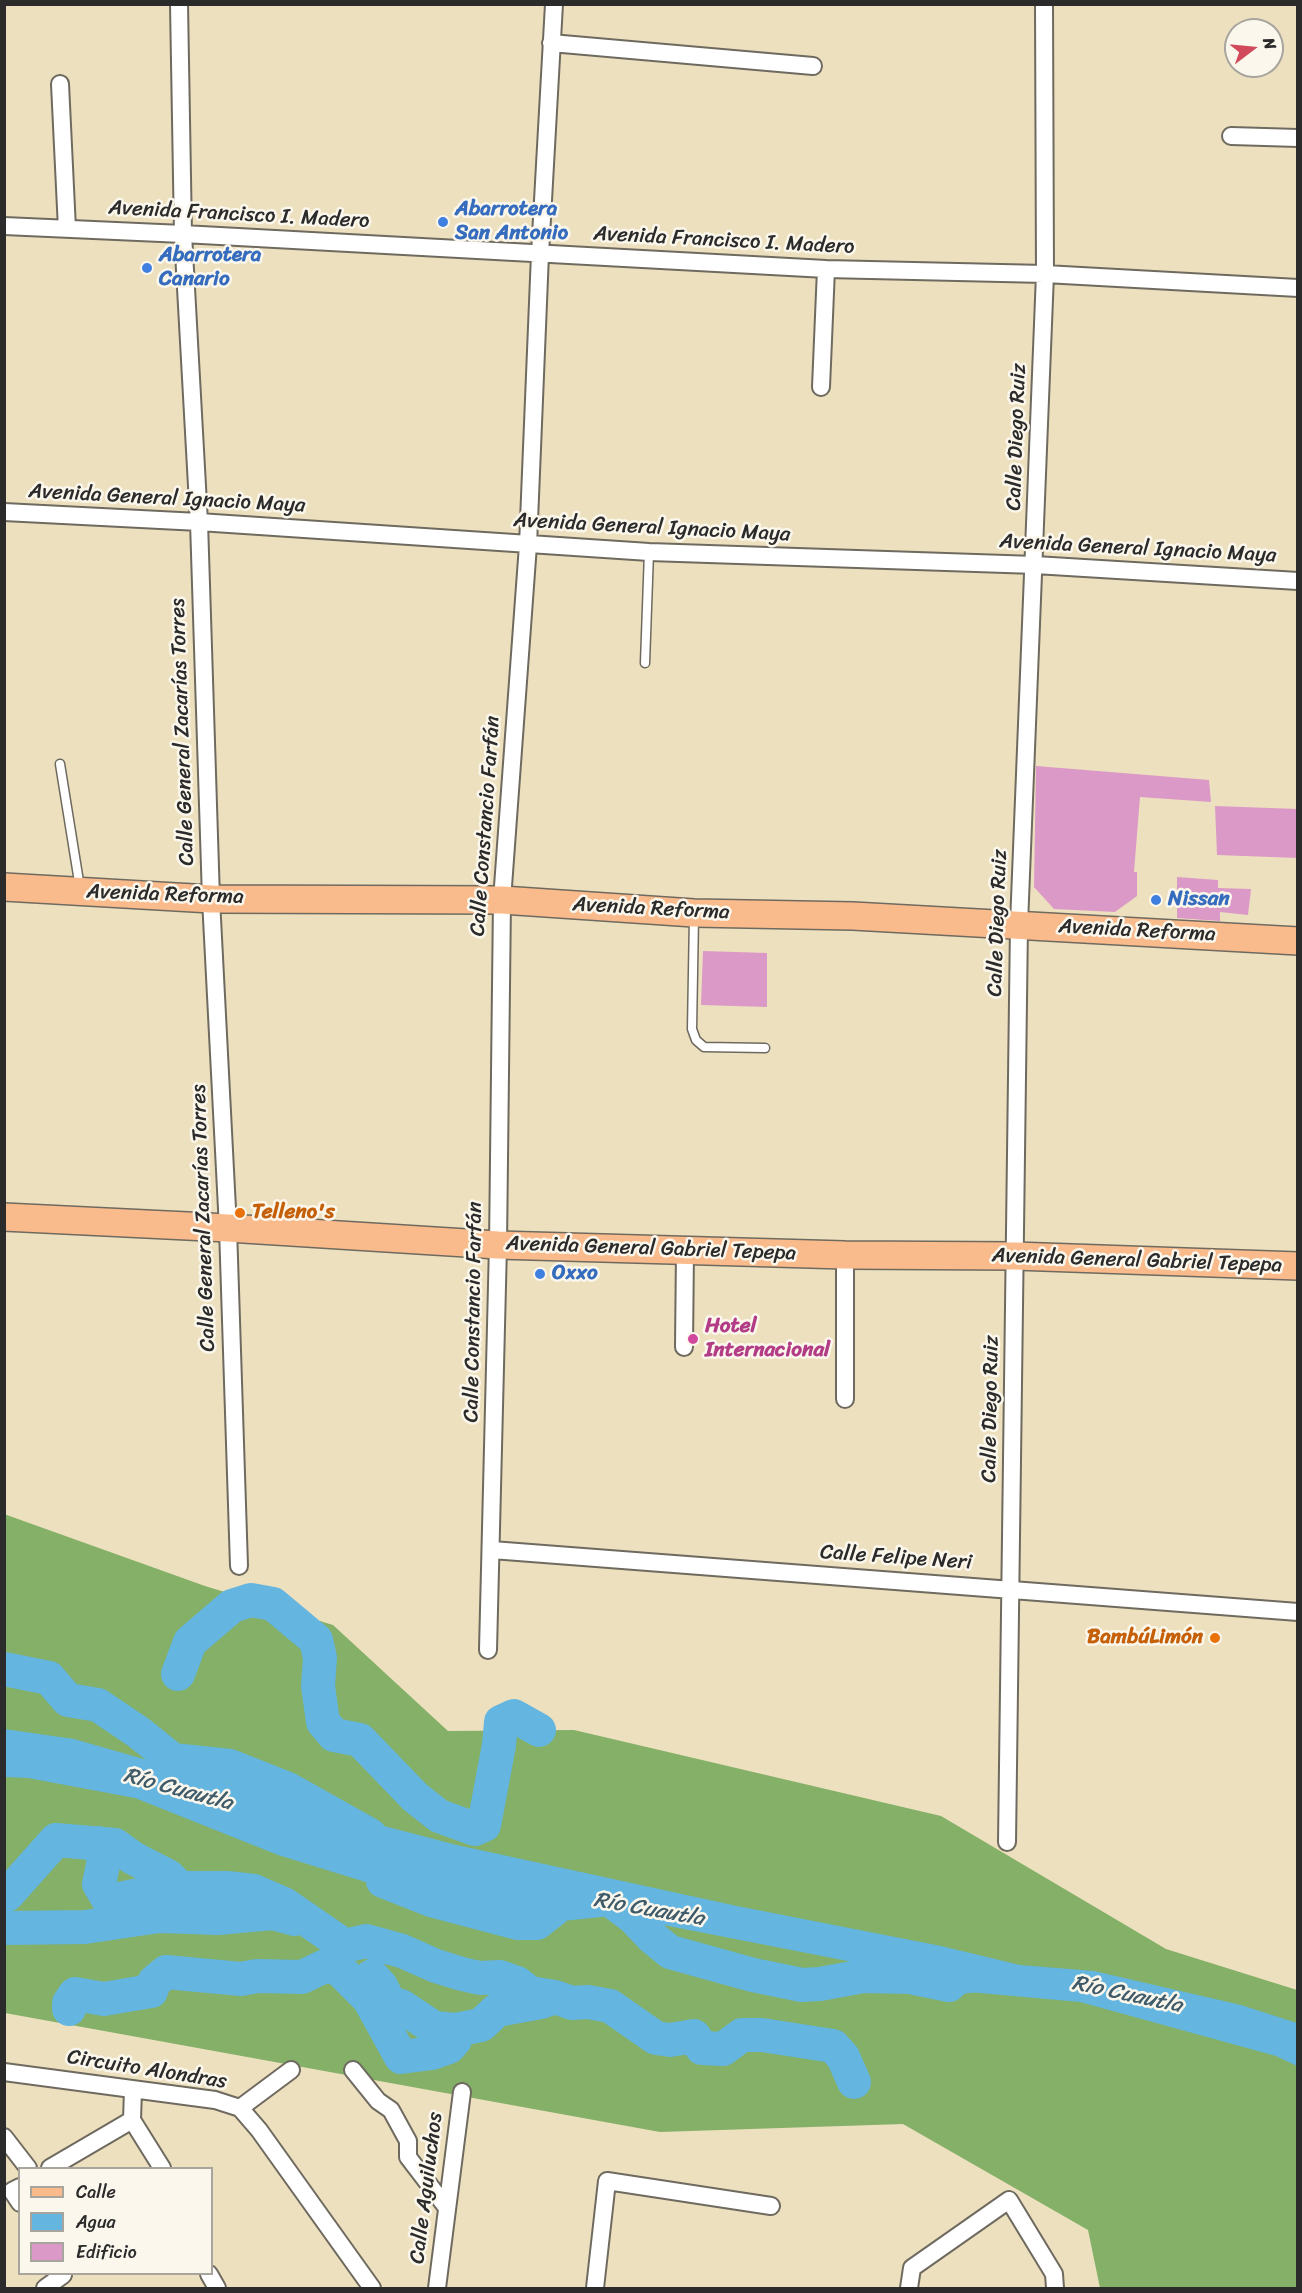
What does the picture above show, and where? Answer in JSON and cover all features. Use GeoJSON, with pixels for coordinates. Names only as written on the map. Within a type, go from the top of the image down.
{"type":"FeatureCollection","features":[{"type":"Feature","properties":{"kind":"main road","name":"Avenida Reforma"},"geometry":{"type":"LineString","coordinates":[[4,886],[212,899],[502,900],[694,913],[853,916],[1298,941]]}},
{"type":"Feature","properties":{"kind":"main road","name":"Avenida General Gabriel Tepepa"},"geometry":{"type":"LineString","coordinates":[[4,1217],[498,1245],[1015,1256],[1298,1266]]}},
{"type":"Feature","properties":{"kind":"street","name":"Calle General Zacarías Torres"},"geometry":{"type":"LineString","coordinates":[[179,4],[183,234],[199,522],[212,899],[228,1228],[239,1566]]}},
{"type":"Feature","properties":{"kind":"street","name":"Calle Constancio Farfán"},"geometry":{"type":"LineString","coordinates":[[488,1650],[498,1245],[502,900],[528,545],[540,254],[554,4]]}},
{"type":"Feature","properties":{"kind":"street","name":"Calle Diego Ruiz"},"geometry":{"type":"LineString","coordinates":[[1007,1842],[1019,924],[1045,274],[1044,4]]}},
{"type":"Feature","properties":{"kind":"street"},"geometry":{"type":"LineString","coordinates":[[551,43],[813,66]]}},
{"type":"Feature","properties":{"kind":"street"},"geometry":{"type":"LineString","coordinates":[[60,84],[67,229]]}},
{"type":"Feature","properties":{"kind":"street"},"geometry":{"type":"LineString","coordinates":[[1231,136],[1298,138]]}},
{"type":"Feature","properties":{"kind":"street","name":"Avenida Francisco I. Madero"},"geometry":{"type":"LineString","coordinates":[[4,226],[826,269],[1045,274],[1298,288]]}},
{"type":"Feature","properties":{"kind":"street"},"geometry":{"type":"LineString","coordinates":[[821,387],[826,269]]}},
{"type":"Feature","properties":{"kind":"street","name":"Avenida General Ignacio Maya"},"geometry":{"type":"LineString","coordinates":[[4,512],[199,522],[650,552],[1035,565],[1298,581]]}},
{"type":"Feature","properties":{"kind":"street"},"geometry":{"type":"LineString","coordinates":[[684,1347],[685,1250]]}},
{"type":"Feature","properties":{"kind":"street"},"geometry":{"type":"LineString","coordinates":[[845,1254],[845,1399]]}},
{"type":"Feature","properties":{"kind":"street","name":"Calle Felipe Neri"},"geometry":{"type":"LineString","coordinates":[[492,1550],[1298,1612]]}},
{"type":"Feature","properties":{"kind":"street"},"geometry":{"type":"LineString","coordinates":[[240,2108],[291,2070]]}},
{"type":"Feature","properties":{"kind":"street"},"geometry":{"type":"LineString","coordinates":[[352,2070],[378,2102],[391,2110],[408,2141],[408,2157],[447,2208]]}},
{"type":"Feature","properties":{"kind":"street","name":"Circuito Alondras"},"geometry":{"type":"LineString","coordinates":[[4,2072],[215,2100],[240,2108],[260,2130],[372,2289]]}},
{"type":"Feature","properties":{"kind":"street"},"geometry":{"type":"LineString","coordinates":[[133,2089],[132,2120],[161,2167]]}},
{"type":"Feature","properties":{"kind":"street","name":"Calle Aguiluchos"},"geometry":{"type":"LineString","coordinates":[[437,2289],[462,2092]]}},
{"type":"Feature","properties":{"kind":"street"},"geometry":{"type":"LineString","coordinates":[[53,2167],[132,2120]]}},
{"type":"Feature","properties":{"kind":"street"},"geometry":{"type":"LineString","coordinates":[[4,2137],[26,2167]]}},
{"type":"Feature","properties":{"kind":"street"},"geometry":{"type":"LineString","coordinates":[[595,2289],[607,2181],[771,2206]]}},
{"type":"Feature","properties":{"kind":"street"},"geometry":{"type":"LineString","coordinates":[[18,2188],[12,2191],[18,2200]]}},
{"type":"Feature","properties":{"kind":"street"},"geometry":{"type":"LineString","coordinates":[[909,2289],[912,2268],[1009,2200],[1054,2274],[1055,2289]]}},
{"type":"Feature","properties":{"kind":"street"},"geometry":{"type":"LineString","coordinates":[[210,2275],[217,2289]]}},
{"type":"Feature","properties":{"kind":"street"},"geometry":{"type":"LineString","coordinates":[[45,2289],[64,2279]]}},
{"type":"Feature","properties":{"kind":"lane"},"geometry":{"type":"LineString","coordinates":[[645,663],[650,552]]}},
{"type":"Feature","properties":{"kind":"lane"},"geometry":{"type":"LineString","coordinates":[[60,764],[80,892]]}},
{"type":"Feature","properties":{"kind":"lane"},"geometry":{"type":"LineString","coordinates":[[694,913],[692,1029],[696,1040],[704,1047],[765,1048]]}},
{"type":"Feature","properties":{"kind":"green space"},"geometry":{"type":"Polygon","coordinates":[[[4,1514],[205,1586],[333,1625],[448,1731],[574,1730],[941,1816],[1166,1949],[1297,1990],[1297,2288],[1100,2288],[1088,2230],[903,2124],[660,2132],[5,2013],[4,1514]]]}},
{"type":"Feature","properties":{"kind":"water","name":"Río Cuautla"},"geometry":{"type":"Polygon","coordinates":[[[4,1729],[74,1739],[311,1807],[457,1845],[737,1906],[941,1946],[1020,1965],[1094,1971],[1241,2005],[1297,2023],[1297,2066],[1276,2056],[1080,2002],[969,1992],[868,1965],[597,1912],[542,1910],[411,1896],[278,1855],[135,1798],[28,1778],[5,1777],[4,1729]]]}},
{"type":"Feature","properties":{"kind":"building"},"geometry":{"type":"Polygon","coordinates":[[[1036,766],[1209,780],[1211,802],[1140,797],[1134,872],[1137,872],[1137,896],[1115,912],[1054,909],[1034,887],[1036,766]]]}},
{"type":"Feature","properties":{"kind":"building"},"geometry":{"type":"Polygon","coordinates":[[[1215,806],[1298,809],[1298,858],[1217,855],[1215,806]]]}},
{"type":"Feature","properties":{"kind":"building"},"geometry":{"type":"Polygon","coordinates":[[[1177,877],[1218,880],[1218,888],[1251,889],[1248,915],[1220,912],[1220,921],[1177,918],[1177,877]]]}},
{"type":"Feature","properties":{"kind":"building"},"geometry":{"type":"Polygon","coordinates":[[[703,951],[767,953],[767,1007],[701,1005],[703,951]]]}},
{"type":"Feature","properties":{"kind":"waterway"},"geometry":{"type":"LineString","coordinates":[[178,1674],[190,1642],[232,1606],[251,1600],[273,1604],[316,1640],[320,1658],[318,1686],[323,1722],[334,1735],[360,1740],[415,1797],[439,1816],[475,1829],[484,1825],[501,1722],[514,1716],[539,1730]]}},
{"type":"Feature","properties":{"kind":"waterway"},"geometry":{"type":"LineString","coordinates":[[4,1669],[49,1678],[68,1700],[98,1705],[138,1732],[173,1760],[230,1766],[288,1789],[370,1835]]}},
{"type":"Feature","properties":{"kind":"waterway"},"geometry":{"type":"LineString","coordinates":[[4,1894],[7,1895],[56,1840],[115,1845],[133,1858],[168,1876],[180,1888],[227,1888],[254,1891],[284,1904],[345,1946],[366,1941],[402,1951],[436,1966],[462,1974],[480,1978],[500,1977],[517,1983],[530,1993],[555,1997],[572,2003],[588,2002],[610,2006],[656,2038],[670,2040],[694,2036],[702,2048],[723,2049],[742,2035],[762,2035],[833,2046],[843,2057],[854,2082]]}},
{"type":"Feature","properties":{"kind":"waterway"},"geometry":{"type":"LineString","coordinates":[[98,1843],[104,1860],[99,1884],[109,1901],[154,1892]]}},
{"type":"Feature","properties":{"kind":"waterway","name":"Río Cuautla"},"geometry":{"type":"LineString","coordinates":[[383,1881],[431,1900],[518,1923],[537,1923],[561,1904],[609,1899],[634,1918],[670,1952],[753,1975],[802,1985],[863,1976],[910,1977],[949,1985],[958,1977],[977,1975]]}},
{"type":"Feature","properties":{"kind":"waterway"},"geometry":{"type":"LineString","coordinates":[[4,1928],[85,1927],[159,1916],[218,1918],[273,1913],[295,1919]]}},
{"type":"Feature","properties":{"kind":"waterway"},"geometry":{"type":"LineString","coordinates":[[69,2009],[69,2003],[75,1994],[104,1999],[151,1991],[154,1982],[166,1972],[241,1979],[257,1976],[302,1977],[325,1966],[339,1969],[369,1999],[401,2057],[432,2053],[449,2047],[455,2040],[456,2030]]}},
{"type":"Feature","properties":{"kind":"waterway"},"geometry":{"type":"LineString","coordinates":[[372,1976],[381,1986],[390,2004],[401,2006],[434,2028],[456,2030],[481,2025],[497,2010],[541,2002],[555,1997]]}},
{"type":"Feature","properties":{"kind":"place","name":"Abarrotera San Antonio"},"geometry":{"type":"Point","coordinates":[443,222]}},
{"type":"Feature","properties":{"kind":"place","name":"Abarrotera Canario"},"geometry":{"type":"Point","coordinates":[147,268]}},
{"type":"Feature","properties":{"kind":"place","name":"Nissan"},"geometry":{"type":"Point","coordinates":[1156,900]}},
{"type":"Feature","properties":{"kind":"place","name":"Telleno's"},"geometry":{"type":"Point","coordinates":[240,1213]}},
{"type":"Feature","properties":{"kind":"place","name":"Oxxo"},"geometry":{"type":"Point","coordinates":[540,1274]}},
{"type":"Feature","properties":{"kind":"place","name":"Hotel Internacional"},"geometry":{"type":"Point","coordinates":[693,1339]}},
{"type":"Feature","properties":{"kind":"place","name":"BambúLimón"},"geometry":{"type":"Point","coordinates":[1215,1638]}}]}
